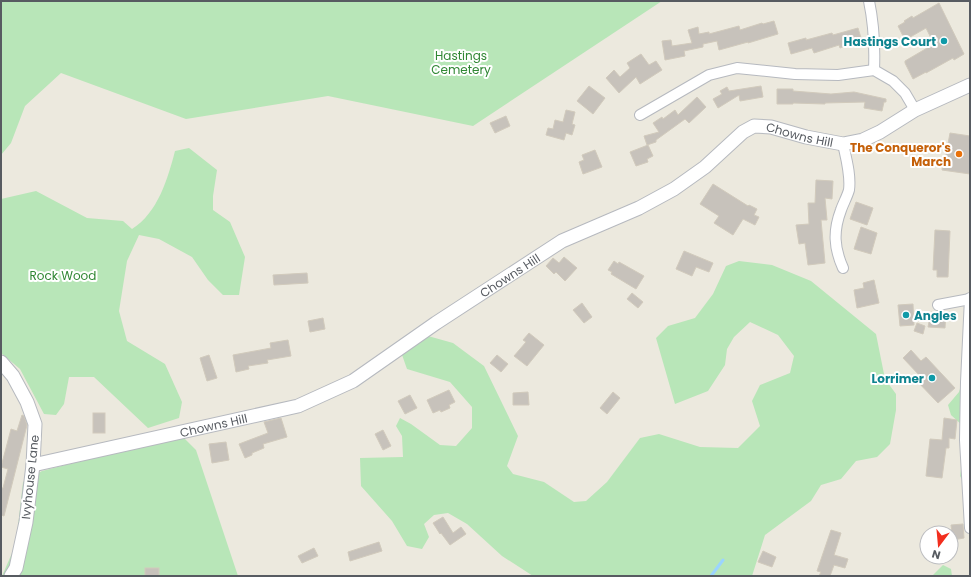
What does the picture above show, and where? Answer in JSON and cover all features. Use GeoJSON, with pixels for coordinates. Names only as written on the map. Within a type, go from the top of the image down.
{"type":"FeatureCollection","features":[{"type":"Feature","properties":{"kind":"street"},"geometry":{"type":"LineString","coordinates":[[869,1],[874,25],[874,70]]}},
{"type":"Feature","properties":{"kind":"street"},"geometry":{"type":"LineString","coordinates":[[640,115],[709,75],[738,68],[795,74],[838,75],[874,70],[893,81],[905,94],[915,110]]}},
{"type":"Feature","properties":{"kind":"street","name":"Chowns Hill"},"geometry":{"type":"LineString","coordinates":[[33,465],[298,406],[353,381],[436,322],[562,241],[639,208],[674,189],[705,168],[743,132],[754,126],[771,127],[806,137],[843,144],[863,140],[880,132],[915,110],[970,85]]}},
{"type":"Feature","properties":{"kind":"street"},"geometry":{"type":"LineString","coordinates":[[843,144],[849,174],[849,189],[838,219],[835,244],[838,257],[843,268]]}},
{"type":"Feature","properties":{"kind":"street"},"geometry":{"type":"LineString","coordinates":[[938,305],[970,298],[965,440],[970,528]]}},
{"type":"Feature","properties":{"kind":"street","name":"Ivyhouse Lane"},"geometry":{"type":"LineString","coordinates":[[1,362],[13,376],[24,395],[35,424],[33,465],[26,522],[16,568],[11,576]]}},
{"type":"Feature","properties":{"kind":"green space","name":"Hastings Cemetery"},"geometry":{"type":"Polygon","coordinates":[[[1,1],[662,1],[473,126],[328,96],[186,119],[61,73],[25,106],[11,143],[1,155],[1,1]]]}},
{"type":"Feature","properties":{"kind":"green space","name":"Rock Wood"},"geometry":{"type":"Polygon","coordinates":[[[189,148],[217,170],[213,196],[213,210],[230,222],[245,257],[239,295],[223,295],[208,280],[192,257],[159,239],[139,235],[127,261],[119,311],[127,341],[165,364],[182,402],[179,418],[148,428],[94,377],[69,377],[64,404],[56,415],[44,414],[20,369],[1,353],[1,199],[36,191],[87,218],[123,221],[132,229],[149,214],[161,194],[175,151],[189,148]]]}},
{"type":"Feature","properties":{"kind":"green space"},"geometry":{"type":"Polygon","coordinates":[[[739,261],[772,265],[811,281],[876,334],[885,379],[896,394],[896,410],[890,444],[877,457],[856,461],[841,479],[821,485],[811,501],[765,535],[752,576],[533,576],[502,556],[467,524],[448,513],[434,515],[424,524],[429,537],[422,549],[407,546],[392,521],[361,486],[360,458],[403,457],[402,436],[396,426],[400,418],[440,445],[456,446],[472,428],[472,407],[450,382],[407,369],[401,352],[428,336],[453,343],[484,366],[518,436],[507,466],[513,474],[544,482],[574,502],[586,501],[607,482],[640,438],[659,434],[700,447],[738,448],[760,426],[752,401],[760,385],[790,373],[794,356],[778,335],[750,322],[734,337],[727,349],[725,365],[708,391],[675,404],[656,338],[668,326],[695,318],[713,294],[726,266],[739,261]]]}},
{"type":"Feature","properties":{"kind":"green space"},"geometry":{"type":"Polygon","coordinates":[[[963,379],[970,493],[960,476],[964,448],[962,425],[951,415],[948,405],[959,392],[963,379]]]}},
{"type":"Feature","properties":{"kind":"green space"},"geometry":{"type":"Polygon","coordinates":[[[181,435],[196,450],[238,576],[2,576],[16,544],[23,482],[42,471],[181,435]]]}},
{"type":"Feature","properties":{"kind":"green space"},"geometry":{"type":"Polygon","coordinates":[[[943,565],[951,569],[952,576],[932,576],[943,565]]]}},
{"type":"Feature","properties":{"kind":"building","name":"Hastings Court"},"geometry":{"type":"Polygon","coordinates":[[[939,3],[964,54],[954,60],[953,58],[913,79],[905,61],[934,44],[926,28],[905,40],[898,26],[912,16],[913,18],[939,3]]]}},
{"type":"Feature","properties":{"kind":"building"},"geometry":{"type":"Polygon","coordinates":[[[774,21],[778,34],[719,50],[717,41],[703,44],[703,47],[684,51],[685,56],[665,60],[662,41],[671,40],[672,46],[692,43],[688,30],[698,27],[699,34],[709,32],[709,34],[739,26],[740,30],[774,21]]]}},
{"type":"Feature","properties":{"kind":"building"},"geometry":{"type":"Polygon","coordinates":[[[858,28],[862,41],[840,48],[839,45],[814,53],[812,48],[791,54],[788,43],[832,33],[833,35],[858,28]]]}},
{"type":"Feature","properties":{"kind":"building"},"geometry":{"type":"Polygon","coordinates":[[[641,54],[649,65],[656,61],[662,70],[640,84],[636,77],[619,93],[606,78],[614,70],[620,77],[630,68],[627,63],[641,54]]]}},
{"type":"Feature","properties":{"kind":"building"},"geometry":{"type":"Polygon","coordinates":[[[589,86],[605,98],[593,114],[577,101],[589,86]]]}},
{"type":"Feature","properties":{"kind":"building"},"geometry":{"type":"Polygon","coordinates":[[[761,86],[763,97],[740,101],[739,95],[718,108],[713,99],[722,94],[720,91],[727,87],[729,91],[761,86]]]}},
{"type":"Feature","properties":{"kind":"building"},"geometry":{"type":"Polygon","coordinates":[[[777,89],[793,89],[793,91],[831,94],[854,92],[886,99],[886,102],[884,102],[882,111],[864,108],[865,102],[777,104],[777,89]]]}},
{"type":"Feature","properties":{"kind":"building"},"geometry":{"type":"Polygon","coordinates":[[[697,97],[706,107],[689,123],[685,119],[656,140],[656,142],[647,145],[644,136],[659,132],[653,123],[662,117],[663,119],[675,110],[678,115],[697,97]]]}},
{"type":"Feature","properties":{"kind":"building"},"geometry":{"type":"Polygon","coordinates":[[[566,110],[575,112],[572,124],[575,125],[572,135],[566,133],[564,140],[546,135],[548,128],[553,129],[555,120],[563,122],[566,110]]]}},
{"type":"Feature","properties":{"kind":"building"},"geometry":{"type":"Polygon","coordinates":[[[506,116],[510,126],[495,133],[490,123],[506,116]]]}},
{"type":"Feature","properties":{"kind":"building","name":"The Conqueror's March"},"geometry":{"type":"Polygon","coordinates":[[[950,133],[970,136],[970,174],[942,170],[950,133]]]}},
{"type":"Feature","properties":{"kind":"building"},"geometry":{"type":"Polygon","coordinates":[[[648,145],[653,156],[647,159],[648,162],[636,166],[630,152],[648,145]]]}},
{"type":"Feature","properties":{"kind":"building"},"geometry":{"type":"Polygon","coordinates":[[[595,150],[602,167],[583,174],[579,162],[584,160],[582,155],[595,150]]]}},
{"type":"Feature","properties":{"kind":"building"},"geometry":{"type":"Polygon","coordinates":[[[816,180],[833,181],[832,199],[825,198],[827,220],[821,220],[825,263],[808,265],[805,243],[799,244],[796,225],[809,224],[808,203],[815,203],[816,180]]]}},
{"type":"Feature","properties":{"kind":"building"},"geometry":{"type":"Polygon","coordinates":[[[713,184],[748,206],[749,205],[757,209],[754,215],[759,217],[755,225],[743,219],[733,235],[714,223],[719,216],[700,204],[713,184]]]}},
{"type":"Feature","properties":{"kind":"building"},"geometry":{"type":"Polygon","coordinates":[[[856,202],[873,208],[867,225],[850,219],[856,202]]]}},
{"type":"Feature","properties":{"kind":"building"},"geometry":{"type":"Polygon","coordinates":[[[861,227],[877,233],[871,254],[854,249],[861,227]]]}},
{"type":"Feature","properties":{"kind":"building"},"geometry":{"type":"Polygon","coordinates":[[[935,230],[950,231],[948,277],[937,277],[937,270],[933,270],[935,230]]]}},
{"type":"Feature","properties":{"kind":"building"},"geometry":{"type":"Polygon","coordinates":[[[684,251],[713,263],[709,272],[696,267],[692,276],[676,269],[684,251]]]}},
{"type":"Feature","properties":{"kind":"building"},"geometry":{"type":"Polygon","coordinates":[[[564,257],[577,268],[565,281],[556,272],[554,274],[546,266],[553,258],[559,263],[564,257]]]}},
{"type":"Feature","properties":{"kind":"building"},"geometry":{"type":"Polygon","coordinates":[[[614,261],[618,264],[619,262],[644,276],[636,289],[611,274],[612,272],[608,270],[614,261]]]}},
{"type":"Feature","properties":{"kind":"building"},"geometry":{"type":"Polygon","coordinates":[[[307,273],[308,283],[274,285],[273,275],[307,273]]]}},
{"type":"Feature","properties":{"kind":"building"},"geometry":{"type":"Polygon","coordinates":[[[874,280],[879,303],[857,308],[854,290],[864,288],[863,283],[874,280]]]}},
{"type":"Feature","properties":{"kind":"building"},"geometry":{"type":"Polygon","coordinates":[[[632,293],[643,302],[638,308],[627,299],[632,293]]]}},
{"type":"Feature","properties":{"kind":"building"},"geometry":{"type":"Polygon","coordinates":[[[582,303],[592,317],[584,323],[573,310],[582,303]]]}},
{"type":"Feature","properties":{"kind":"building","name":"Angles"},"geometry":{"type":"Polygon","coordinates":[[[913,304],[914,325],[900,326],[898,305],[913,304]]]}},
{"type":"Feature","properties":{"kind":"building"},"geometry":{"type":"Polygon","coordinates":[[[931,312],[946,313],[945,328],[928,327],[931,312]]]}},
{"type":"Feature","properties":{"kind":"building"},"geometry":{"type":"Polygon","coordinates":[[[323,318],[325,329],[310,332],[308,321],[323,318]]]}},
{"type":"Feature","properties":{"kind":"building"},"geometry":{"type":"Polygon","coordinates":[[[917,323],[925,326],[923,334],[914,331],[917,323]]]}},
{"type":"Feature","properties":{"kind":"building"},"geometry":{"type":"Polygon","coordinates":[[[529,333],[544,345],[527,366],[514,356],[526,342],[523,340],[529,333]]]}},
{"type":"Feature","properties":{"kind":"building"},"geometry":{"type":"Polygon","coordinates":[[[288,340],[291,356],[267,360],[268,363],[248,366],[249,369],[236,372],[233,355],[271,348],[270,343],[288,340]]]}},
{"type":"Feature","properties":{"kind":"building","name":"Lorrimer"},"geometry":{"type":"Polygon","coordinates":[[[911,350],[921,361],[926,357],[955,388],[938,403],[916,380],[920,376],[903,358],[911,350]]]}},
{"type":"Feature","properties":{"kind":"building"},"geometry":{"type":"Polygon","coordinates":[[[209,355],[217,378],[207,381],[200,358],[209,355]]]}},
{"type":"Feature","properties":{"kind":"building"},"geometry":{"type":"Polygon","coordinates":[[[497,355],[508,364],[501,372],[490,363],[497,355]]]}},
{"type":"Feature","properties":{"kind":"building"},"geometry":{"type":"Polygon","coordinates":[[[449,390],[455,402],[449,405],[450,408],[441,412],[440,410],[433,413],[427,400],[449,390]]]}},
{"type":"Feature","properties":{"kind":"building"},"geometry":{"type":"Polygon","coordinates":[[[528,392],[529,405],[513,405],[513,393],[528,392]]]}},
{"type":"Feature","properties":{"kind":"building"},"geometry":{"type":"Polygon","coordinates":[[[613,392],[620,398],[607,414],[600,408],[613,392]]]}},
{"type":"Feature","properties":{"kind":"building"},"geometry":{"type":"Polygon","coordinates":[[[410,395],[417,408],[405,414],[398,401],[410,395]]]}},
{"type":"Feature","properties":{"kind":"building"},"geometry":{"type":"Polygon","coordinates":[[[93,413],[105,413],[105,433],[93,433],[93,413]]]}},
{"type":"Feature","properties":{"kind":"building"},"geometry":{"type":"Polygon","coordinates":[[[22,415],[24,416],[27,425],[4,516],[1,515],[1,488],[3,488],[8,469],[1,467],[11,429],[17,431],[22,415]]]}},
{"type":"Feature","properties":{"kind":"building"},"geometry":{"type":"Polygon","coordinates":[[[281,418],[287,437],[263,444],[264,448],[245,458],[239,444],[268,433],[264,422],[281,418]]]}},
{"type":"Feature","properties":{"kind":"building"},"geometry":{"type":"Polygon","coordinates":[[[944,418],[957,420],[955,439],[949,438],[949,448],[946,448],[942,478],[926,476],[930,439],[942,440],[944,418]]]}},
{"type":"Feature","properties":{"kind":"building"},"geometry":{"type":"Polygon","coordinates":[[[383,430],[391,446],[383,450],[375,434],[383,430]]]}},
{"type":"Feature","properties":{"kind":"building"},"geometry":{"type":"Polygon","coordinates":[[[226,442],[229,460],[212,463],[209,444],[226,442]]]}},
{"type":"Feature","properties":{"kind":"building"},"geometry":{"type":"Polygon","coordinates":[[[443,517],[453,533],[461,527],[466,534],[450,545],[433,523],[443,517]]]}},
{"type":"Feature","properties":{"kind":"building"},"geometry":{"type":"Polygon","coordinates":[[[963,524],[964,538],[959,539],[959,525],[951,525],[963,524]]]}},
{"type":"Feature","properties":{"kind":"building"},"geometry":{"type":"Polygon","coordinates":[[[831,530],[841,533],[834,555],[848,559],[845,568],[834,565],[830,576],[819,576],[821,572],[817,571],[831,530]]]}},
{"type":"Feature","properties":{"kind":"building"},"geometry":{"type":"Polygon","coordinates":[[[379,542],[382,551],[350,561],[348,552],[379,542]]]}},
{"type":"Feature","properties":{"kind":"building"},"geometry":{"type":"Polygon","coordinates":[[[314,548],[318,556],[302,563],[298,556],[314,548]]]}},
{"type":"Feature","properties":{"kind":"building"},"geometry":{"type":"Polygon","coordinates":[[[763,551],[776,557],[772,567],[758,562],[763,551]]]}},
{"type":"Feature","properties":{"kind":"building"},"geometry":{"type":"Polygon","coordinates":[[[145,568],[159,568],[159,576],[145,576],[145,568]]]}},
{"type":"Feature","properties":{"kind":"waterway"},"geometry":{"type":"LineString","coordinates":[[711,576],[723,560]]}},
{"type":"Feature","properties":{"kind":"place","name":"Hastings Court"},"geometry":{"type":"Point","coordinates":[944,41]}},
{"type":"Feature","properties":{"kind":"place","name":"The Conqueror's March"},"geometry":{"type":"Point","coordinates":[959,154]}},
{"type":"Feature","properties":{"kind":"place","name":"Angles"},"geometry":{"type":"Point","coordinates":[906,315]}},
{"type":"Feature","properties":{"kind":"place","name":"Lorrimer"},"geometry":{"type":"Point","coordinates":[932,378]}}]}
